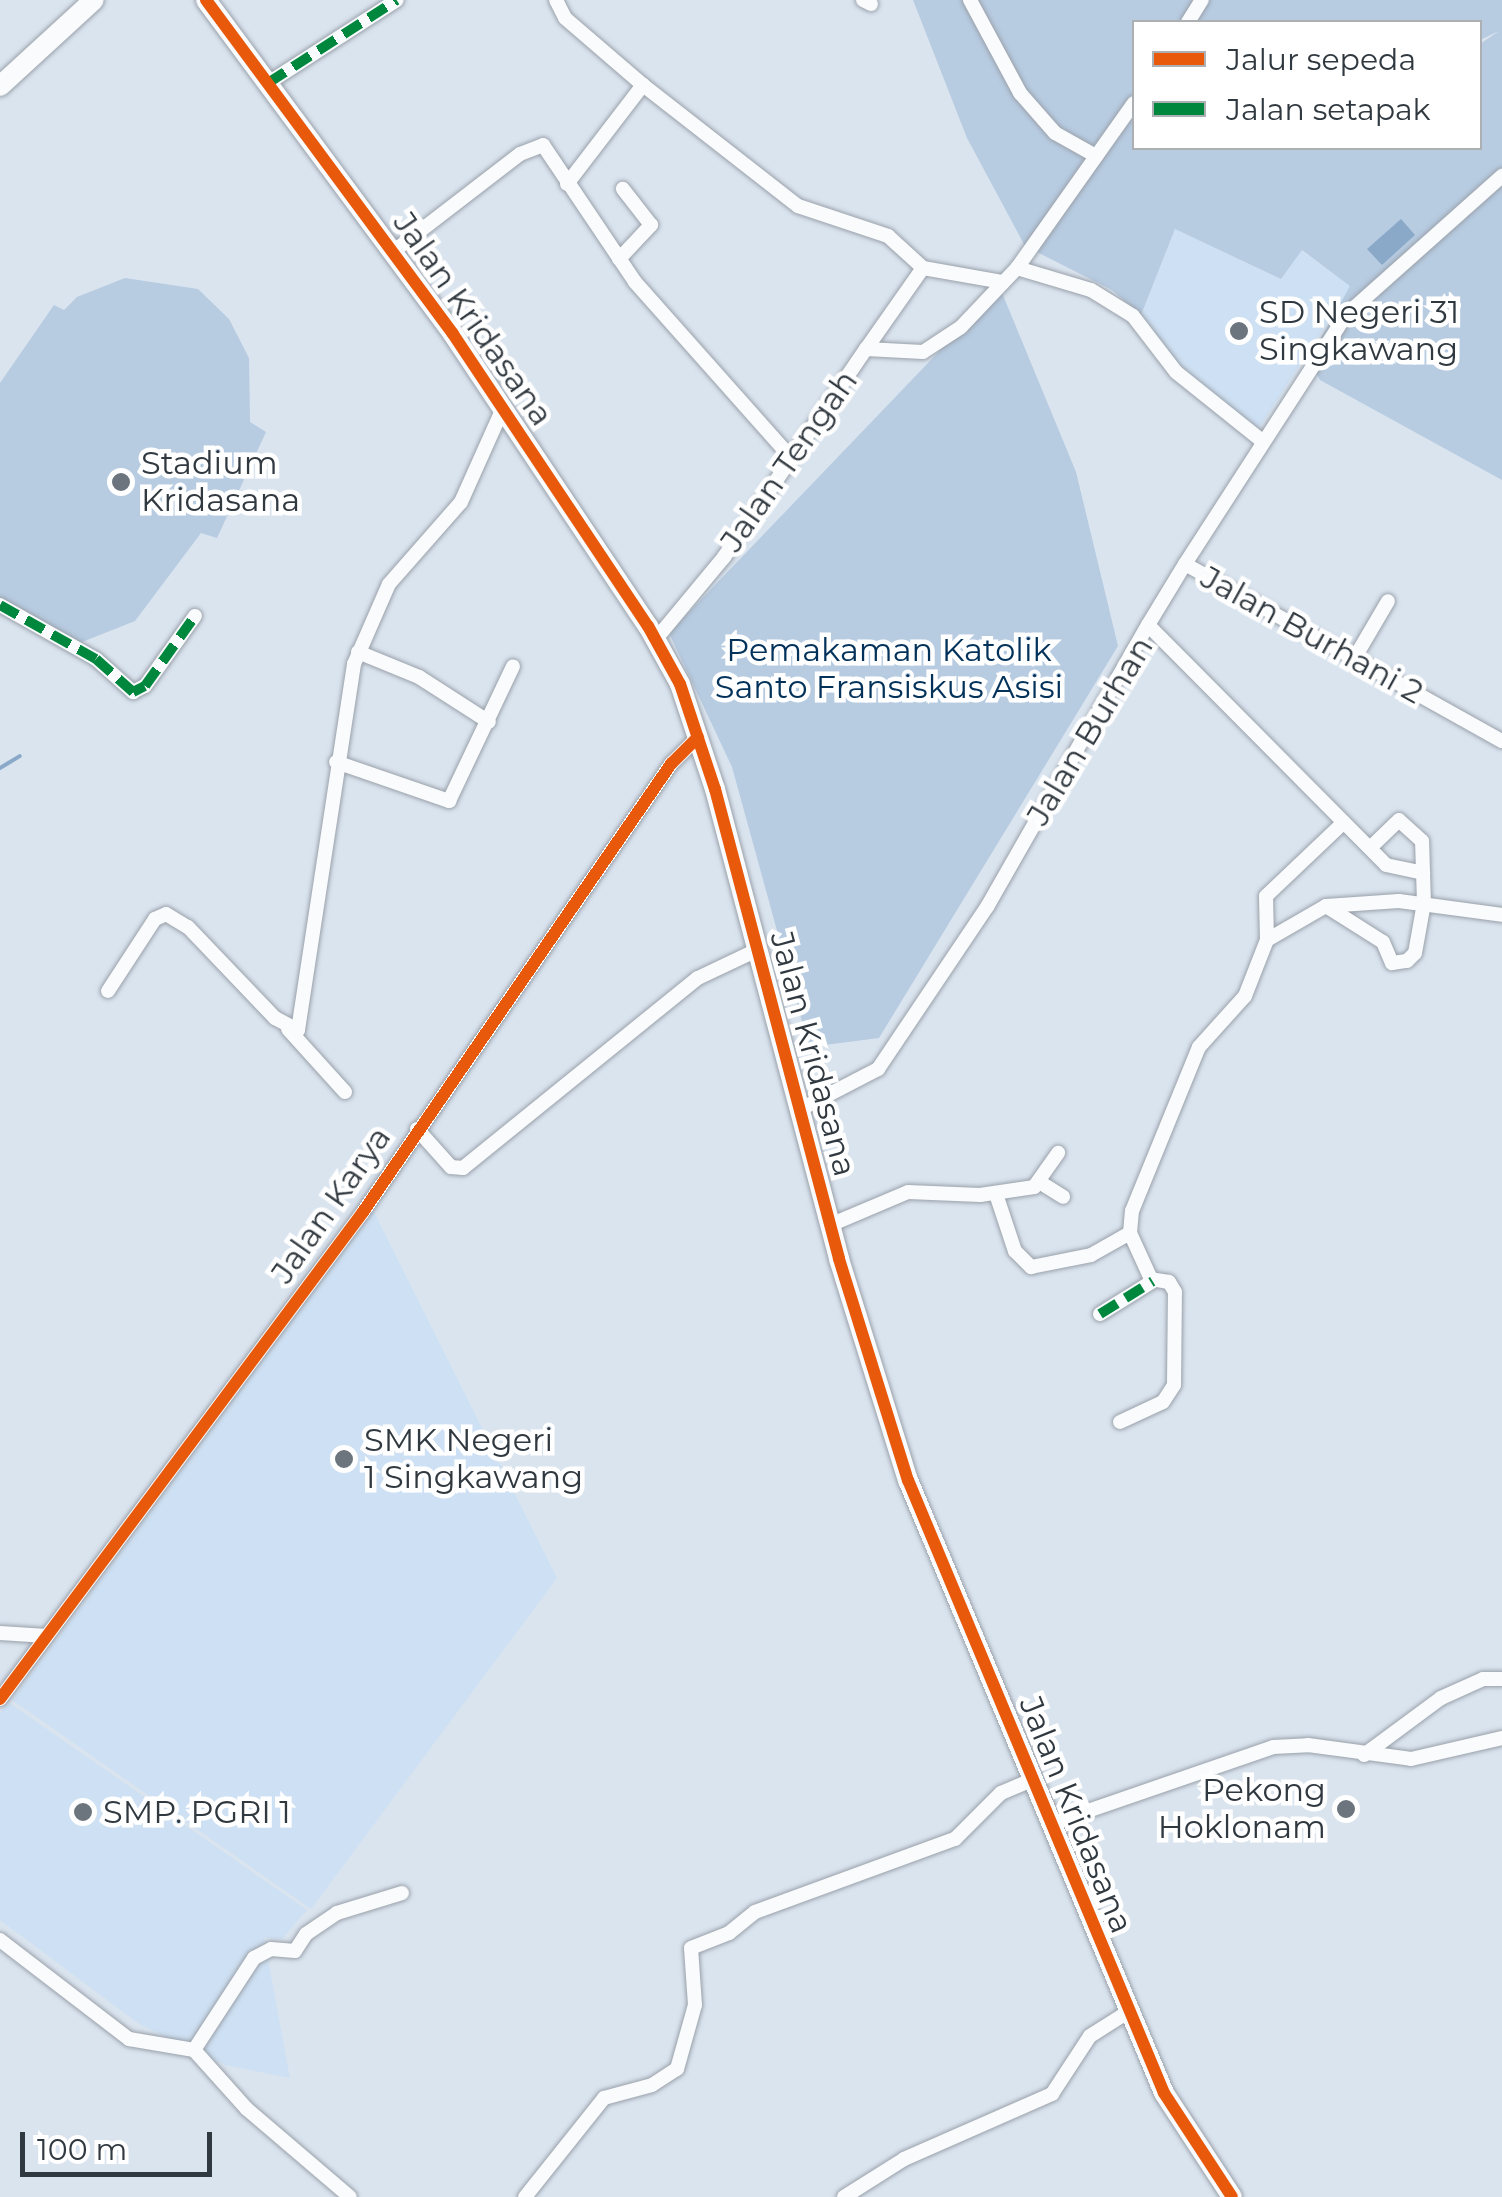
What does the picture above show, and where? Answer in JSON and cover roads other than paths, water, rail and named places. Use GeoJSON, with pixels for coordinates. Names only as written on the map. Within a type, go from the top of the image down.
{"type":"FeatureCollection","features":[{"type":"Feature","properties":{"kind":"street"},"geometry":{"type":"LineString","coordinates":[[0,86],[94,0]]}},
{"type":"Feature","properties":{"kind":"street","name":"Jalan Kridasana"},"geometry":{"type":"LineString","coordinates":[[206,0],[394,251],[656,639],[698,737],[830,1225],[908,1480],[1172,2110],[1232,2197]]}},
{"type":"Feature","properties":{"kind":"street"},"geometry":{"type":"LineString","coordinates":[[268,83],[396,0]]}},
{"type":"Feature","properties":{"kind":"street"},"geometry":{"type":"LineString","coordinates":[[556,0],[565,18],[643,85],[798,206],[888,236],[924,268],[1002,282]]}},
{"type":"Feature","properties":{"kind":"street"},"geometry":{"type":"LineString","coordinates":[[970,0],[1020,93],[1055,133],[1096,156]]}},
{"type":"Feature","properties":{"kind":"street"},"geometry":{"type":"LineString","coordinates":[[567,184],[643,85]]}},
{"type":"Feature","properties":{"kind":"street","name":"Jalan Tengah"},"geometry":{"type":"LineString","coordinates":[[656,639],[791,458],[866,349],[923,352],[961,327],[1017,268],[1132,106]]}},
{"type":"Feature","properties":{"kind":"street"},"geometry":{"type":"LineString","coordinates":[[394,251],[529,148],[548,148],[567,184],[618,259],[791,458]]}},
{"type":"Feature","properties":{"kind":"street"},"geometry":{"type":"LineString","coordinates":[[1186,564],[1262,441],[1363,294],[1502,176]]}},
{"type":"Feature","properties":{"kind":"street"},"geometry":{"type":"LineString","coordinates":[[618,259],[651,225],[623,189]]}},
{"type":"Feature","properties":{"kind":"street"},"geometry":{"type":"LineString","coordinates":[[866,349],[924,268]]}},
{"type":"Feature","properties":{"kind":"street"},"geometry":{"type":"LineString","coordinates":[[1017,268],[1091,290],[1133,316],[1176,372],[1262,441]]}},
{"type":"Feature","properties":{"kind":"street"},"geometry":{"type":"LineString","coordinates":[[288,1029],[299,1027],[336,762],[358,652],[390,584],[461,502],[503,408]]}},
{"type":"Feature","properties":{"kind":"street","name":"Jalan Burhani 2"},"geometry":{"type":"LineString","coordinates":[[1148,626],[1186,564],[1502,741]]}},
{"type":"Feature","properties":{"kind":"street"},"geometry":{"type":"LineString","coordinates":[[1354,658],[1388,601]]}},
{"type":"Feature","properties":{"kind":"street"},"geometry":{"type":"LineString","coordinates":[[0,605],[96,659],[133,692],[145,686],[195,616]]}},
{"type":"Feature","properties":{"kind":"street","name":"Jalan Burhan"},"geometry":{"type":"LineString","coordinates":[[798,1110],[878,1070],[987,907],[1148,626],[1386,865],[1423,872]]}},
{"type":"Feature","properties":{"kind":"street"},"geometry":{"type":"LineString","coordinates":[[358,652],[419,678],[490,722]]}},
{"type":"Feature","properties":{"kind":"street"},"geometry":{"type":"LineString","coordinates":[[336,762],[449,801],[514,666]]}},
{"type":"Feature","properties":{"kind":"street","name":"Jalan Karya"},"geometry":{"type":"LineString","coordinates":[[0,1699],[418,1129],[670,764],[698,737]]}},
{"type":"Feature","properties":{"kind":"street"},"geometry":{"type":"LineString","coordinates":[[1326,906],[1383,942],[1396,965],[1415,953],[1424,903],[1422,840],[1403,820],[1370,848]]}},
{"type":"Feature","properties":{"kind":"street"},"geometry":{"type":"LineString","coordinates":[[1154,1281],[1130,1233],[1142,1180],[1195,1055],[1244,996],[1268,940],[1266,896],[1343,823]]}},
{"type":"Feature","properties":{"kind":"street"},"geometry":{"type":"LineString","coordinates":[[1268,940],[1326,906],[1424,903],[1502,915]]}},
{"type":"Feature","properties":{"kind":"street"},"geometry":{"type":"LineString","coordinates":[[108,992],[156,919],[172,916],[288,1029],[346,1092]]}},
{"type":"Feature","properties":{"kind":"street"},"geometry":{"type":"LineString","coordinates":[[418,1129],[451,1166],[464,1168],[698,978],[757,950]]}},
{"type":"Feature","properties":{"kind":"street"},"geometry":{"type":"LineString","coordinates":[[830,1225],[908,1192],[996,1194],[1040,1183],[1058,1153]]}},
{"type":"Feature","properties":{"kind":"street"},"geometry":{"type":"LineString","coordinates":[[1040,1183],[1063,1197]]}},
{"type":"Feature","properties":{"kind":"street"},"geometry":{"type":"LineString","coordinates":[[996,1194],[1015,1251],[1031,1267],[1091,1255],[1130,1233]]}},
{"type":"Feature","properties":{"kind":"street"},"geometry":{"type":"LineString","coordinates":[[1100,1314],[1154,1281],[1169,1282],[1175,1292],[1174,1384],[1163,1402],[1120,1422]]}},
{"type":"Feature","properties":{"kind":"street"},"geometry":{"type":"LineString","coordinates":[[0,1632],[47,1636]]}},
{"type":"Feature","properties":{"kind":"street"},"geometry":{"type":"LineString","coordinates":[[1364,1755],[1441,1698],[1482,1679],[1502,1679]]}},
{"type":"Feature","properties":{"kind":"street"},"geometry":{"type":"LineString","coordinates":[[1050,1824],[1273,1747],[1308,1744],[1364,1755],[1430,1758],[1502,1738]]}},
{"type":"Feature","properties":{"kind":"street"},"geometry":{"type":"LineString","coordinates":[[525,2197],[604,2098],[652,2086],[677,2069],[695,2005],[689,1950],[740,1924],[955,1839],[1001,1793],[1032,1780]]}},
{"type":"Feature","properties":{"kind":"street"},"geometry":{"type":"LineString","coordinates":[[194,2050],[254,1958],[271,1949],[295,1951],[306,1934],[337,1913],[402,1893]]}},
{"type":"Feature","properties":{"kind":"street"},"geometry":{"type":"LineString","coordinates":[[0,1940],[129,2039],[194,2050],[247,2108],[350,2197]]}},
{"type":"Feature","properties":{"kind":"street"},"geometry":{"type":"LineString","coordinates":[[844,2197],[904,2159],[1052,2094],[1090,2036],[1128,2012]]}},
{"type":"Feature","properties":{"kind":"waterway"},"geometry":{"type":"LineString","coordinates":[[0,768],[20,756]]}},
{"type":"Feature","properties":{"kind":"place","name":"SD Negeri 31 Singkawang"},"geometry":{"type":"Point","coordinates":[1239,331]}},
{"type":"Feature","properties":{"kind":"place","name":"Stadium Kridasana"},"geometry":{"type":"Point","coordinates":[121,482]}},
{"type":"Feature","properties":{"kind":"place","name":"SMK Negeri 1 Singkawang"},"geometry":{"type":"Point","coordinates":[344,1459]}},
{"type":"Feature","properties":{"kind":"place","name":"Pekong Hoklonam"},"geometry":{"type":"Point","coordinates":[1346,1809]}},
{"type":"Feature","properties":{"kind":"place","name":"SMP. PGRI 1"},"geometry":{"type":"Point","coordinates":[83,1812]}},
{"type":"Feature","properties":{"kind":"park label","name":"Pemakaman Katolik Santo Fransiskus Asisi"},"geometry":{"type":"Point","coordinates":[889,670]}}]}
